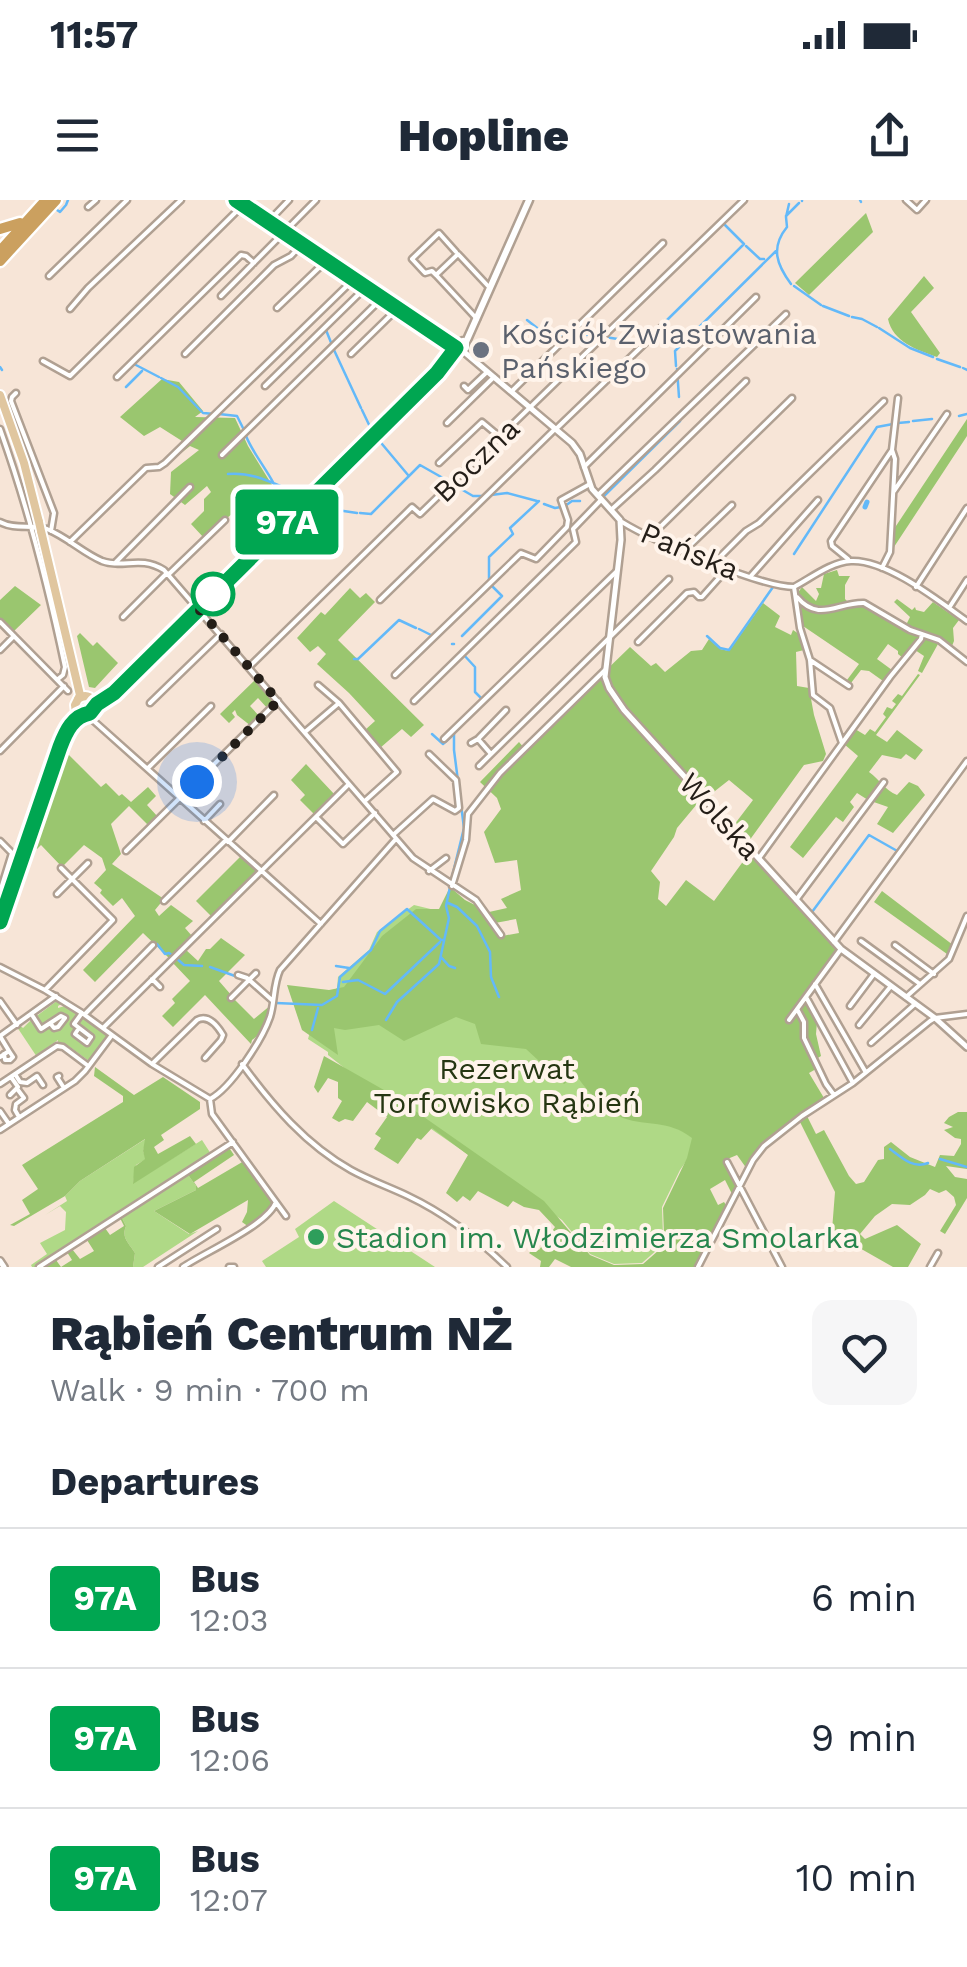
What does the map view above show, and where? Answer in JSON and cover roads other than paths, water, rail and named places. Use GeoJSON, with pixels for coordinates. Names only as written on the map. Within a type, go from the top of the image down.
{"type":"FeatureCollection","features":[{"type":"Feature","properties":{"kind":"highway"},"geometry":{"type":"LineString","coordinates":[[0,229],[18,225],[49,203]]}},
{"type":"Feature","properties":{"kind":"highway"},"geometry":{"type":"LineString","coordinates":[[0,262],[49,203]]}},
{"type":"Feature","properties":{"kind":"highway"},"geometry":{"type":"LineString","coordinates":[[0,251],[34,214]]}},
{"type":"Feature","properties":{"kind":"main road"},"geometry":{"type":"LineString","coordinates":[[0,922],[69,726],[86,706],[114,693],[461,347],[531,200]]}},
{"type":"Feature","properties":{"kind":"main road"},"geometry":{"type":"LineString","coordinates":[[0,394],[28,476],[86,706]]}},
{"type":"Feature","properties":{"kind":"main road"},"geometry":{"type":"LineString","coordinates":[[0,403],[9,421]]}},
{"type":"Feature","properties":{"kind":"street"},"geometry":{"type":"LineString","coordinates":[[88,207],[96,200]]}},
{"type":"Feature","properties":{"kind":"street"},"geometry":{"type":"LineString","coordinates":[[49,276],[127,200]]}},
{"type":"Feature","properties":{"kind":"street"},"geometry":{"type":"LineString","coordinates":[[70,308],[182,200]]}},
{"type":"Feature","properties":{"kind":"street","name":"Pańska"},"geometry":{"type":"LineString","coordinates":[[236,200],[461,347],[577,448],[590,484],[620,520],[750,577],[794,587]]}},
{"type":"Feature","properties":{"kind":"street"},"geometry":{"type":"LineString","coordinates":[[268,222],[289,200]]}},
{"type":"Feature","properties":{"kind":"street"},"geometry":{"type":"LineString","coordinates":[[220,296],[316,200]]}},
{"type":"Feature","properties":{"kind":"street","name":"Boczna"},"geometry":{"type":"LineString","coordinates":[[248,667],[412,507],[420,514],[744,200]]}},
{"type":"Feature","properties":{"kind":"street"},"geometry":{"type":"LineString","coordinates":[[906,200],[917,210],[926,200]]}},
{"type":"Feature","properties":{"kind":"street"},"geometry":{"type":"LineString","coordinates":[[44,360],[70,376],[244,205]]}},
{"type":"Feature","properties":{"kind":"street"},"geometry":{"type":"LineString","coordinates":[[478,318],[436,275],[425,272],[412,259],[439,233],[491,289]]}},
{"type":"Feature","properties":{"kind":"street"},"geometry":{"type":"LineString","coordinates":[[512,390],[663,243]]}},
{"type":"Feature","properties":{"kind":"street"},"geometry":{"type":"LineString","coordinates":[[185,354],[274,265],[302,244]]}},
{"type":"Feature","properties":{"kind":"street"},"geometry":{"type":"LineString","coordinates":[[436,275],[458,254]]}},
{"type":"Feature","properties":{"kind":"street"},"geometry":{"type":"LineString","coordinates":[[118,377],[239,257],[246,256],[254,262]]}},
{"type":"Feature","properties":{"kind":"street"},"geometry":{"type":"LineString","coordinates":[[277,308],[326,261]]}},
{"type":"Feature","properties":{"kind":"street"},"geometry":{"type":"LineString","coordinates":[[70,542],[146,468],[164,464],[354,279]]}},
{"type":"Feature","properties":{"kind":"street"},"geometry":{"type":"LineString","coordinates":[[265,386],[366,287]]}},
{"type":"Feature","properties":{"kind":"street"},"geometry":{"type":"LineString","coordinates":[[222,455],[382,298]]}},
{"type":"Feature","properties":{"kind":"street"},"geometry":{"type":"LineString","coordinates":[[584,466],[756,298]]}},
{"type":"Feature","properties":{"kind":"street"},"geometry":{"type":"LineString","coordinates":[[352,354],[398,308]]}},
{"type":"Feature","properties":{"kind":"street"},"geometry":{"type":"LineString","coordinates":[[414,700],[576,542],[572,530],[599,498],[786,314]]}},
{"type":"Feature","properties":{"kind":"street"},"geometry":{"type":"LineString","coordinates":[[380,600],[665,324]]}},
{"type":"Feature","properties":{"kind":"street"},"geometry":{"type":"LineString","coordinates":[[464,386],[468,390],[487,371]]}},
{"type":"Feature","properties":{"kind":"street"},"geometry":{"type":"LineString","coordinates":[[448,423],[495,376]]}},
{"type":"Feature","properties":{"kind":"street"},"geometry":{"type":"LineString","coordinates":[[611,510],[746,380]]}},
{"type":"Feature","properties":{"kind":"street"},"geometry":{"type":"LineString","coordinates":[[16,393],[11,398],[53,508],[55,519],[41,528]]}},
{"type":"Feature","properties":{"kind":"street"},"geometry":{"type":"LineString","coordinates":[[651,536],[792,398]]}},
{"type":"Feature","properties":{"kind":"street"},"geometry":{"type":"LineString","coordinates":[[882,568],[890,552],[895,459],[892,450],[898,398]]}},
{"type":"Feature","properties":{"kind":"street"},"geometry":{"type":"LineString","coordinates":[[714,563],[884,401]]}},
{"type":"Feature","properties":{"kind":"street"},"geometry":{"type":"LineString","coordinates":[[894,491],[947,414]]}},
{"type":"Feature","properties":{"kind":"street"},"geometry":{"type":"LineString","coordinates":[[439,464],[482,422],[500,436]]}},
{"type":"Feature","properties":{"kind":"street"},"geometry":{"type":"LineString","coordinates":[[0,429],[41,528],[65,666],[58,679]]}},
{"type":"Feature","properties":{"kind":"street"},"geometry":{"type":"LineString","coordinates":[[848,561],[831,540],[892,450]]}},
{"type":"Feature","properties":{"kind":"street"},"geometry":{"type":"LineString","coordinates":[[395,675],[521,553],[536,559],[567,527],[561,500],[590,484]]}},
{"type":"Feature","properties":{"kind":"street"},"geometry":{"type":"LineString","coordinates":[[116,562],[190,487]]}},
{"type":"Feature","properties":{"kind":"street"},"geometry":{"type":"LineString","coordinates":[[750,577],[818,500]]}},
{"type":"Feature","properties":{"kind":"street"},"geometry":{"type":"LineString","coordinates":[[685,550],[732,504]]}},
{"type":"Feature","properties":{"kind":"street"},"geometry":{"type":"LineString","coordinates":[[916,587],[967,508]]}},
{"type":"Feature","properties":{"kind":"street"},"geometry":{"type":"LineString","coordinates":[[123,617],[226,520]]}},
{"type":"Feature","properties":{"kind":"street"},"geometry":{"type":"LineString","coordinates":[[452,886],[466,840],[468,814],[500,773],[605,670],[620,520]]}},
{"type":"Feature","properties":{"kind":"street"},"geometry":{"type":"LineString","coordinates":[[0,522],[41,528],[102,560],[144,562],[168,573],[412,858],[476,900],[501,936]]}},
{"type":"Feature","properties":{"kind":"street"},"geometry":{"type":"LineString","coordinates":[[842,742],[830,708],[814,696],[794,587],[848,561],[861,562],[882,568],[967,621]]}},
{"type":"Feature","properties":{"kind":"street"},"geometry":{"type":"LineString","coordinates":[[638,642],[688,593],[702,597],[728,568]]}},
{"type":"Feature","properties":{"kind":"street"},"geometry":{"type":"LineString","coordinates":[[444,739],[617,571]]}},
{"type":"Feature","properties":{"kind":"street"},"geometry":{"type":"LineString","coordinates":[[479,766],[669,579]]}},
{"type":"Feature","properties":{"kind":"street"},"geometry":{"type":"LineString","coordinates":[[949,608],[967,580]]}},
{"type":"Feature","properties":{"kind":"street"},"geometry":{"type":"LineString","coordinates":[[797,597],[802,604],[818,611],[859,602],[943,643],[967,662]]}},
{"type":"Feature","properties":{"kind":"street"},"geometry":{"type":"LineString","coordinates":[[0,622],[66,688],[0,751]]}},
{"type":"Feature","properties":{"kind":"street"},"geometry":{"type":"LineString","coordinates":[[150,703],[221,634]]}},
{"type":"Feature","properties":{"kind":"street"},"geometry":{"type":"LineString","coordinates":[[759,858],[922,634]]}},
{"type":"Feature","properties":{"kind":"street"},"geometry":{"type":"LineString","coordinates":[[0,650],[14,636]]}},
{"type":"Feature","properties":{"kind":"street"},"geometry":{"type":"LineString","coordinates":[[810,660],[848,686]]}},
{"type":"Feature","properties":{"kind":"street","name":"Wolska"},"geometry":{"type":"LineString","coordinates":[[605,670],[610,688],[624,710],[834,942],[967,1047]]}},
{"type":"Feature","properties":{"kind":"street"},"geometry":{"type":"LineString","coordinates":[[318,684],[397,772],[365,802]]}},
{"type":"Feature","properties":{"kind":"street"},"geometry":{"type":"LineString","coordinates":[[126,851],[278,701]]}},
{"type":"Feature","properties":{"kind":"street"},"geometry":{"type":"LineString","coordinates":[[305,732],[338,703]]}},
{"type":"Feature","properties":{"kind":"street"},"geometry":{"type":"LineString","coordinates":[[86,706],[96,722],[320,924]]}},
{"type":"Feature","properties":{"kind":"street"},"geometry":{"type":"LineString","coordinates":[[148,768],[211,706]]}},
{"type":"Feature","properties":{"kind":"street"},"geometry":{"type":"LineString","coordinates":[[470,743],[506,710]]}},
{"type":"Feature","properties":{"kind":"street"},"geometry":{"type":"LineString","coordinates":[[478,739],[491,754]]}},
{"type":"Feature","properties":{"kind":"street"},"geometry":{"type":"LineString","coordinates":[[210,1100],[220,1093],[262,1033],[271,1014],[280,970],[394,837],[433,799],[455,811],[458,808],[456,780],[429,754]]}},
{"type":"Feature","properties":{"kind":"street"},"geometry":{"type":"LineString","coordinates":[[834,942],[967,762]]}},
{"type":"Feature","properties":{"kind":"street"},"geometry":{"type":"LineString","coordinates":[[796,900],[884,782]]}},
{"type":"Feature","properties":{"kind":"street"},"geometry":{"type":"LineString","coordinates":[[103,1028],[349,784]]}},
{"type":"Feature","properties":{"kind":"street"},"geometry":{"type":"LineString","coordinates":[[164,902],[274,795]]}},
{"type":"Feature","properties":{"kind":"street"},"geometry":{"type":"LineString","coordinates":[[204,821],[220,804]]}},
{"type":"Feature","properties":{"kind":"street"},"geometry":{"type":"LineString","coordinates":[[316,816],[343,844],[375,813]]}},
{"type":"Feature","properties":{"kind":"street"},"geometry":{"type":"LineString","coordinates":[[0,842],[12,855],[0,892]]}},
{"type":"Feature","properties":{"kind":"street"},"geometry":{"type":"LineString","coordinates":[[429,871],[446,858]]}},
{"type":"Feature","properties":{"kind":"street"},"geometry":{"type":"LineString","coordinates":[[56,894],[88,864]]}},
{"type":"Feature","properties":{"kind":"street"},"geometry":{"type":"LineString","coordinates":[[45,990],[113,920],[61,868]]}},
{"type":"Feature","properties":{"kind":"street"},"geometry":{"type":"LineString","coordinates":[[906,997],[949,959],[967,916]]}},
{"type":"Feature","properties":{"kind":"street"},"geometry":{"type":"LineString","coordinates":[[861,941],[920,984]]}},
{"type":"Feature","properties":{"kind":"street"},"geometry":{"type":"LineString","coordinates":[[81,1033],[74,1024],[153,945]]}},
{"type":"Feature","properties":{"kind":"street"},"geometry":{"type":"LineString","coordinates":[[895,945],[934,974]]}},
{"type":"Feature","properties":{"kind":"street"},"geometry":{"type":"LineString","coordinates":[[789,1020],[841,949]]}},
{"type":"Feature","properties":{"kind":"street"},"geometry":{"type":"LineString","coordinates":[[0,966],[56,996],[210,1100]]}},
{"type":"Feature","properties":{"kind":"street"},"geometry":{"type":"LineString","coordinates":[[231,998],[256,973]]}},
{"type":"Feature","properties":{"kind":"street"},"geometry":{"type":"LineString","coordinates":[[850,1006],[874,974]]}},
{"type":"Feature","properties":{"kind":"street"},"geometry":{"type":"LineString","coordinates":[[238,975],[273,1000]]}},
{"type":"Feature","properties":{"kind":"street"},"geometry":{"type":"LineString","coordinates":[[152,979],[160,987]]}},
{"type":"Feature","properties":{"kind":"street"},"geometry":{"type":"LineString","coordinates":[[815,984],[866,1072]]}},
{"type":"Feature","properties":{"kind":"street"},"geometry":{"type":"LineString","coordinates":[[860,1025],[891,986]]}},
{"type":"Feature","properties":{"kind":"street"},"geometry":{"type":"LineString","coordinates":[[4,1054],[0,1036],[56,996]]}},
{"type":"Feature","properties":{"kind":"street"},"geometry":{"type":"LineString","coordinates":[[806,997],[852,1083]]}},
{"type":"Feature","properties":{"kind":"street"},"geometry":{"type":"LineString","coordinates":[[0,1000],[17,1025]]}},
{"type":"Feature","properties":{"kind":"street"},"geometry":{"type":"LineString","coordinates":[[871,1043],[915,1004]]}},
{"type":"Feature","properties":{"kind":"street"},"geometry":{"type":"LineString","coordinates":[[798,1009],[804,1022],[804,1038],[834,1095]]}},
{"type":"Feature","properties":{"kind":"street"},"geometry":{"type":"LineString","coordinates":[[698,1267],[764,1146],[935,1018],[967,1014]]}},
{"type":"Feature","properties":{"kind":"street"},"geometry":{"type":"LineString","coordinates":[[32,1015],[41,1029],[50,1023]]}},
{"type":"Feature","properties":{"kind":"street"},"geometry":{"type":"LineString","coordinates":[[152,1064],[202,1017],[222,1034],[222,1040],[205,1058]]}},
{"type":"Feature","properties":{"kind":"street"},"geometry":{"type":"LineString","coordinates":[[0,1130],[64,1088],[89,1066],[112,1034]]}},
{"type":"Feature","properties":{"kind":"street"},"geometry":{"type":"LineString","coordinates":[[0,1084],[57,1046],[89,1066]]}},
{"type":"Feature","properties":{"kind":"street"},"geometry":{"type":"LineString","coordinates":[[242,1064],[278,1112],[350,1170],[453,1221],[508,1267]]}},
{"type":"Feature","properties":{"kind":"street"},"geometry":{"type":"LineString","coordinates":[[13,1076],[26,1084],[37,1076],[43,1085]]}},
{"type":"Feature","properties":{"kind":"street"},"geometry":{"type":"LineString","coordinates":[[13,1076],[24,1098],[14,1110],[20,1118]]}},
{"type":"Feature","properties":{"kind":"street"},"geometry":{"type":"LineString","coordinates":[[59,1076],[64,1088]]}},
{"type":"Feature","properties":{"kind":"street"},"geometry":{"type":"LineString","coordinates":[[10,1095],[18,1090]]}},
{"type":"Feature","properties":{"kind":"street"},"geometry":{"type":"LineString","coordinates":[[210,1100],[210,1111],[286,1216]]}},
{"type":"Feature","properties":{"kind":"street"},"geometry":{"type":"LineString","coordinates":[[0,1111],[9,1124]]}},
{"type":"Feature","properties":{"kind":"street"},"geometry":{"type":"LineString","coordinates":[[38,1267],[232,1142]]}},
{"type":"Feature","properties":{"kind":"street"},"geometry":{"type":"LineString","coordinates":[[726,1162],[782,1267]]}},
{"type":"Feature","properties":{"kind":"street"},"geometry":{"type":"LineString","coordinates":[[183,1267],[269,1214],[276,1202]]}},
{"type":"Feature","properties":{"kind":"street"},"geometry":{"type":"LineString","coordinates":[[158,1267],[217,1229]]}},
{"type":"Feature","properties":{"kind":"street"},"geometry":{"type":"LineString","coordinates":[[930,1267],[938,1252]]}},
{"type":"Feature","properties":{"kind":"waterway"},"geometry":{"type":"LineString","coordinates":[[54,208],[60,212],[68,200]]}},
{"type":"Feature","properties":{"kind":"waterway"},"geometry":{"type":"LineString","coordinates":[[786,216],[799,203]]}},
{"type":"Feature","properties":{"kind":"waterway"},"geometry":{"type":"LineString","coordinates":[[789,204],[787,227],[777,249],[779,263],[791,284]]}},
{"type":"Feature","properties":{"kind":"waterway"},"geometry":{"type":"LineString","coordinates":[[663,324],[744,244],[724,224]]}},
{"type":"Feature","properties":{"kind":"waterway"},"geometry":{"type":"LineString","coordinates":[[746,246],[764,259]]}},
{"type":"Feature","properties":{"kind":"waterway"},"geometry":{"type":"LineString","coordinates":[[676,366],[675,351],[776,251]]}},
{"type":"Feature","properties":{"kind":"waterway"},"geometry":{"type":"LineString","coordinates":[[794,286],[821,305]]}},
{"type":"Feature","properties":{"kind":"waterway"},"geometry":{"type":"LineString","coordinates":[[823,306],[849,316]]}},
{"type":"Feature","properties":{"kind":"waterway"},"geometry":{"type":"LineString","coordinates":[[852,317],[877,327]]}},
{"type":"Feature","properties":{"kind":"waterway"},"geometry":{"type":"LineString","coordinates":[[527,320],[541,331]]}},
{"type":"Feature","properties":{"kind":"waterway"},"geometry":{"type":"LineString","coordinates":[[879,328],[933,357]]}},
{"type":"Feature","properties":{"kind":"waterway"},"geometry":{"type":"LineString","coordinates":[[326,330],[332,345]]}},
{"type":"Feature","properties":{"kind":"waterway"},"geometry":{"type":"LineString","coordinates":[[543,333],[553,339],[567,334]]}},
{"type":"Feature","properties":{"kind":"waterway"},"geometry":{"type":"LineString","coordinates":[[573,334],[587,335]]}},
{"type":"Feature","properties":{"kind":"waterway"},"geometry":{"type":"LineString","coordinates":[[605,337],[643,343]]}},
{"type":"Feature","properties":{"kind":"waterway"},"geometry":{"type":"LineString","coordinates":[[334,350],[361,408]]}},
{"type":"Feature","properties":{"kind":"waterway"},"geometry":{"type":"LineString","coordinates":[[937,359],[960,367]]}},
{"type":"Feature","properties":{"kind":"waterway"},"geometry":{"type":"LineString","coordinates":[[134,364],[159,377]]}},
{"type":"Feature","properties":{"kind":"waterway"},"geometry":{"type":"LineString","coordinates":[[963,368],[967,370]]}},
{"type":"Feature","properties":{"kind":"waterway"},"geometry":{"type":"LineString","coordinates":[[677,369],[679,397]]}},
{"type":"Feature","properties":{"kind":"waterway"},"geometry":{"type":"LineString","coordinates":[[126,387],[142,371]]}},
{"type":"Feature","properties":{"kind":"waterway"},"geometry":{"type":"LineString","coordinates":[[161,378],[178,387],[203,413],[215,414]]}},
{"type":"Feature","properties":{"kind":"waterway"},"geometry":{"type":"LineString","coordinates":[[362,410],[373,433]]}},
{"type":"Feature","properties":{"kind":"waterway"},"geometry":{"type":"LineString","coordinates":[[219,414],[237,416],[244,430]]}},
{"type":"Feature","properties":{"kind":"waterway"},"geometry":{"type":"LineString","coordinates":[[959,416],[967,414]]}},
{"type":"Feature","properties":{"kind":"waterway"},"geometry":{"type":"LineString","coordinates":[[913,421],[932,419]]}},
{"type":"Feature","properties":{"kind":"waterway"},"geometry":{"type":"LineString","coordinates":[[604,496],[680,421]]}},
{"type":"Feature","properties":{"kind":"waterway"},"geometry":{"type":"LineString","coordinates":[[898,423],[909,422]]}},
{"type":"Feature","properties":{"kind":"waterway"},"geometry":{"type":"LineString","coordinates":[[794,554],[877,427],[893,424]]}},
{"type":"Feature","properties":{"kind":"waterway"},"geometry":{"type":"LineString","coordinates":[[246,436],[274,484]]}},
{"type":"Feature","properties":{"kind":"waterway"},"geometry":{"type":"LineString","coordinates":[[377,438],[408,475]]}},
{"type":"Feature","properties":{"kind":"waterway"},"geometry":{"type":"LineString","coordinates":[[360,513],[371,514],[420,465],[450,482]]}},
{"type":"Feature","properties":{"kind":"waterway"},"geometry":{"type":"LineString","coordinates":[[228,474],[258,478],[306,496]]}},
{"type":"Feature","properties":{"kind":"waterway"},"geometry":{"type":"LineString","coordinates":[[454,485],[473,496],[482,496]]}},
{"type":"Feature","properties":{"kind":"waterway"},"geometry":{"type":"LineString","coordinates":[[491,495],[507,493],[537,501]]}},
{"type":"Feature","properties":{"kind":"waterway"},"geometry":{"type":"LineString","coordinates":[[313,501],[357,513]]}},
{"type":"Feature","properties":{"kind":"waterway"},"geometry":{"type":"LineString","coordinates":[[489,581],[489,557],[513,534],[510,528],[539,501]]}},
{"type":"Feature","properties":{"kind":"waterway"},"geometry":{"type":"LineString","coordinates":[[565,506],[580,501]]}},
{"type":"Feature","properties":{"kind":"waterway"},"geometry":{"type":"LineString","coordinates":[[865,507],[867,502]]}},
{"type":"Feature","properties":{"kind":"waterway"},"geometry":{"type":"LineString","coordinates":[[544,504],[561,507]]}},
{"type":"Feature","properties":{"kind":"waterway"},"geometry":{"type":"LineString","coordinates":[[462,636],[502,596],[491,585]]}},
{"type":"Feature","properties":{"kind":"waterway"},"geometry":{"type":"LineString","coordinates":[[707,636],[720,648],[729,650],[773,587]]}},
{"type":"Feature","properties":{"kind":"waterway"},"geometry":{"type":"LineString","coordinates":[[354,659],[399,620],[416,628]]}},
{"type":"Feature","properties":{"kind":"waterway"},"geometry":{"type":"LineString","coordinates":[[419,629],[433,636]]}},
{"type":"Feature","properties":{"kind":"waterway"},"geometry":{"type":"LineString","coordinates":[[463,654],[475,667],[475,692],[482,699]]}},
{"type":"Feature","properties":{"kind":"waterway"},"geometry":{"type":"LineString","coordinates":[[501,687],[506,681]]}},
{"type":"Feature","properties":{"kind":"waterway"},"geometry":{"type":"LineString","coordinates":[[451,881],[464,828],[454,750],[454,732],[461,726]]}},
{"type":"Feature","properties":{"kind":"waterway"},"geometry":{"type":"LineString","coordinates":[[432,734],[443,744],[453,735]]}},
{"type":"Feature","properties":{"kind":"waterway"},"geometry":{"type":"LineString","coordinates":[[812,912],[869,835],[899,852]]}},
{"type":"Feature","properties":{"kind":"waterway"},"geometry":{"type":"LineString","coordinates":[[386,1020],[397,1002],[439,964],[449,918],[446,906],[450,887]]}},
{"type":"Feature","properties":{"kind":"waterway"},"geometry":{"type":"LineString","coordinates":[[448,903],[477,926],[490,952],[491,977],[499,997]]}},
{"type":"Feature","properties":{"kind":"waterway"},"geometry":{"type":"LineString","coordinates":[[276,1003],[322,1005],[337,996],[340,977],[371,950],[380,931],[407,909],[444,940]]}},
{"type":"Feature","properties":{"kind":"waterway"},"geometry":{"type":"LineString","coordinates":[[343,982],[358,980],[385,994],[440,942]]}},
{"type":"Feature","properties":{"kind":"waterway"},"geometry":{"type":"LineString","coordinates":[[157,944],[165,954],[173,956]]}},
{"type":"Feature","properties":{"kind":"waterway"},"geometry":{"type":"LineString","coordinates":[[441,957],[455,968]]}},
{"type":"Feature","properties":{"kind":"waterway"},"geometry":{"type":"LineString","coordinates":[[176,958],[184,965],[202,966]]}},
{"type":"Feature","properties":{"kind":"waterway"},"geometry":{"type":"LineString","coordinates":[[336,966],[349,968]]}},
{"type":"Feature","properties":{"kind":"waterway"},"geometry":{"type":"LineString","coordinates":[[210,967],[235,976]]}},
{"type":"Feature","properties":{"kind":"waterway"},"geometry":{"type":"LineString","coordinates":[[251,984],[260,992]]}},
{"type":"Feature","properties":{"kind":"waterway"},"geometry":{"type":"LineString","coordinates":[[262,995],[271,1002]]}},
{"type":"Feature","properties":{"kind":"waterway"},"geometry":{"type":"LineString","coordinates":[[312,1030],[318,1008]]}},
{"type":"Feature","properties":{"kind":"waterway"},"geometry":{"type":"LineString","coordinates":[[890,1149],[913,1164],[928,1163]]}},
{"type":"Feature","properties":{"kind":"waterway"},"geometry":{"type":"LineString","coordinates":[[940,1159],[967,1167]]}},
{"type":"Feature","properties":{"kind":"place","name":"Kościół Zwiastowania Pańskiego"},"geometry":{"type":"Point","coordinates":[481,350]}},
{"type":"Feature","properties":{"kind":"place","name":"Stadion im. Włodzimierza Smolarka"},"geometry":{"type":"Point","coordinates":[316,1237]}},
{"type":"Feature","properties":{"kind":"park label","name":"Rezerwat Torfowisko Rąbień"},"geometry":{"type":"Point","coordinates":[507,1085]}}]}
